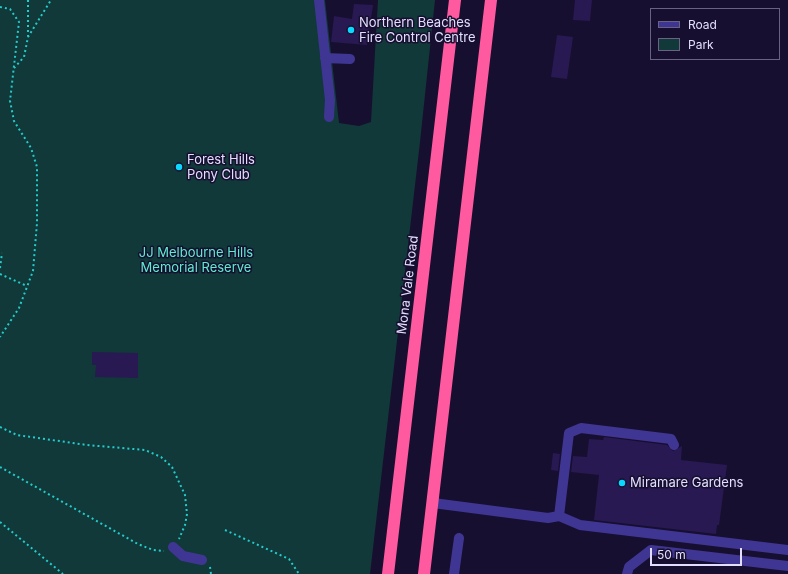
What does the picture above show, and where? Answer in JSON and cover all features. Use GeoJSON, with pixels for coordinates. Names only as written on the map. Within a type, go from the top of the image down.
{"type":"FeatureCollection","features":[{"type":"Feature","properties":{"kind":"highway","name":"Mona Vale Road"},"geometry":{"type":"LineString","coordinates":[[388,574],[456,0]]}},
{"type":"Feature","properties":{"kind":"highway"},"geometry":{"type":"LineString","coordinates":[[424,574],[491,0]]}},
{"type":"Feature","properties":{"kind":"street"},"geometry":{"type":"LineString","coordinates":[[319,0],[330,100],[329,117]]}},
{"type":"Feature","properties":{"kind":"street"},"geometry":{"type":"LineString","coordinates":[[325,58],[350,59]]}},
{"type":"Feature","properties":{"kind":"street"},"geometry":{"type":"LineString","coordinates":[[559,516],[569,433],[581,428],[671,439],[674,446]]}},
{"type":"Feature","properties":{"kind":"street"},"geometry":{"type":"LineString","coordinates":[[433,503],[548,518],[559,516],[580,525],[788,550]]}},
{"type":"Feature","properties":{"kind":"street"},"geometry":{"type":"LineString","coordinates":[[454,574],[459,538]]}},
{"type":"Feature","properties":{"kind":"street"},"geometry":{"type":"LineString","coordinates":[[173,547],[183,556],[202,560]]}},
{"type":"Feature","properties":{"kind":"street"},"geometry":{"type":"LineString","coordinates":[[626,574],[629,567],[651,550],[788,566]]}},
{"type":"Feature","properties":{"kind":"path"},"geometry":{"type":"LineString","coordinates":[[14,69],[24,57],[28,37],[28,0]]}},
{"type":"Feature","properties":{"kind":"path"},"geometry":{"type":"LineString","coordinates":[[28,37],[50,0]]}},
{"type":"Feature","properties":{"kind":"path"},"geometry":{"type":"LineString","coordinates":[[0,7],[10,9],[19,22],[10,101],[14,121],[31,148],[38,168],[37,223],[33,271],[19,308],[0,336]]}},
{"type":"Feature","properties":{"kind":"path"},"geometry":{"type":"LineString","coordinates":[[0,268],[2,252]]}},
{"type":"Feature","properties":{"kind":"path"},"geometry":{"type":"LineString","coordinates":[[0,274],[27,286]]}},
{"type":"Feature","properties":{"kind":"path"},"geometry":{"type":"LineString","coordinates":[[0,427],[7,431],[24,436],[87,445],[145,450],[161,457],[172,467],[185,495],[187,507],[185,525],[181,536],[173,547],[167,551],[157,551],[138,544],[0,467]]}},
{"type":"Feature","properties":{"kind":"path"},"geometry":{"type":"LineString","coordinates":[[0,522],[63,574]]}},
{"type":"Feature","properties":{"kind":"path"},"geometry":{"type":"LineString","coordinates":[[225,530],[289,559],[299,574]]}},
{"type":"Feature","properties":{"kind":"green space","name":"JJ Melbourne Hills Memorial Reserve"},"geometry":{"type":"Polygon","coordinates":[[[0,0],[325,0],[339,123],[359,126],[371,122],[378,0],[435,0],[370,574],[0,574],[0,0]]]}},
{"type":"Feature","properties":{"kind":"building"},"geometry":{"type":"Polygon","coordinates":[[[575,0],[592,0],[590,21],[573,20],[575,0]]]}},
{"type":"Feature","properties":{"kind":"building","name":"Northern Beaches Fire Control Centre"},"geometry":{"type":"Polygon","coordinates":[[[354,4],[373,5],[367,45],[331,42],[334,16],[352,19],[354,4]]]}},
{"type":"Feature","properties":{"kind":"building"},"geometry":{"type":"Polygon","coordinates":[[[557,35],[573,37],[567,79],[551,77],[557,35]]]}},
{"type":"Feature","properties":{"kind":"building"},"geometry":{"type":"Polygon","coordinates":[[[92,352],[138,353],[138,378],[95,377],[96,365],[92,365],[92,352]]]}},
{"type":"Feature","properties":{"kind":"building"},"geometry":{"type":"Polygon","coordinates":[[[604,437],[667,445],[673,451],[682,446],[681,460],[727,465],[719,525],[717,525],[716,534],[594,520],[599,475],[571,472],[573,456],[587,457],[589,439],[603,440],[604,437]]]}},
{"type":"Feature","properties":{"kind":"building"},"geometry":{"type":"Polygon","coordinates":[[[553,453],[560,454],[558,471],[551,470],[553,453]]]}},
{"type":"Feature","properties":{"kind":"place","name":"Northern Beaches Fire Control Centre"},"geometry":{"type":"Point","coordinates":[351,30]}},
{"type":"Feature","properties":{"kind":"place","name":"Forest Hills Pony Club"},"geometry":{"type":"Point","coordinates":[179,167]}},
{"type":"Feature","properties":{"kind":"place","name":"Miramare Gardens"},"geometry":{"type":"Point","coordinates":[622,483]}}]}
